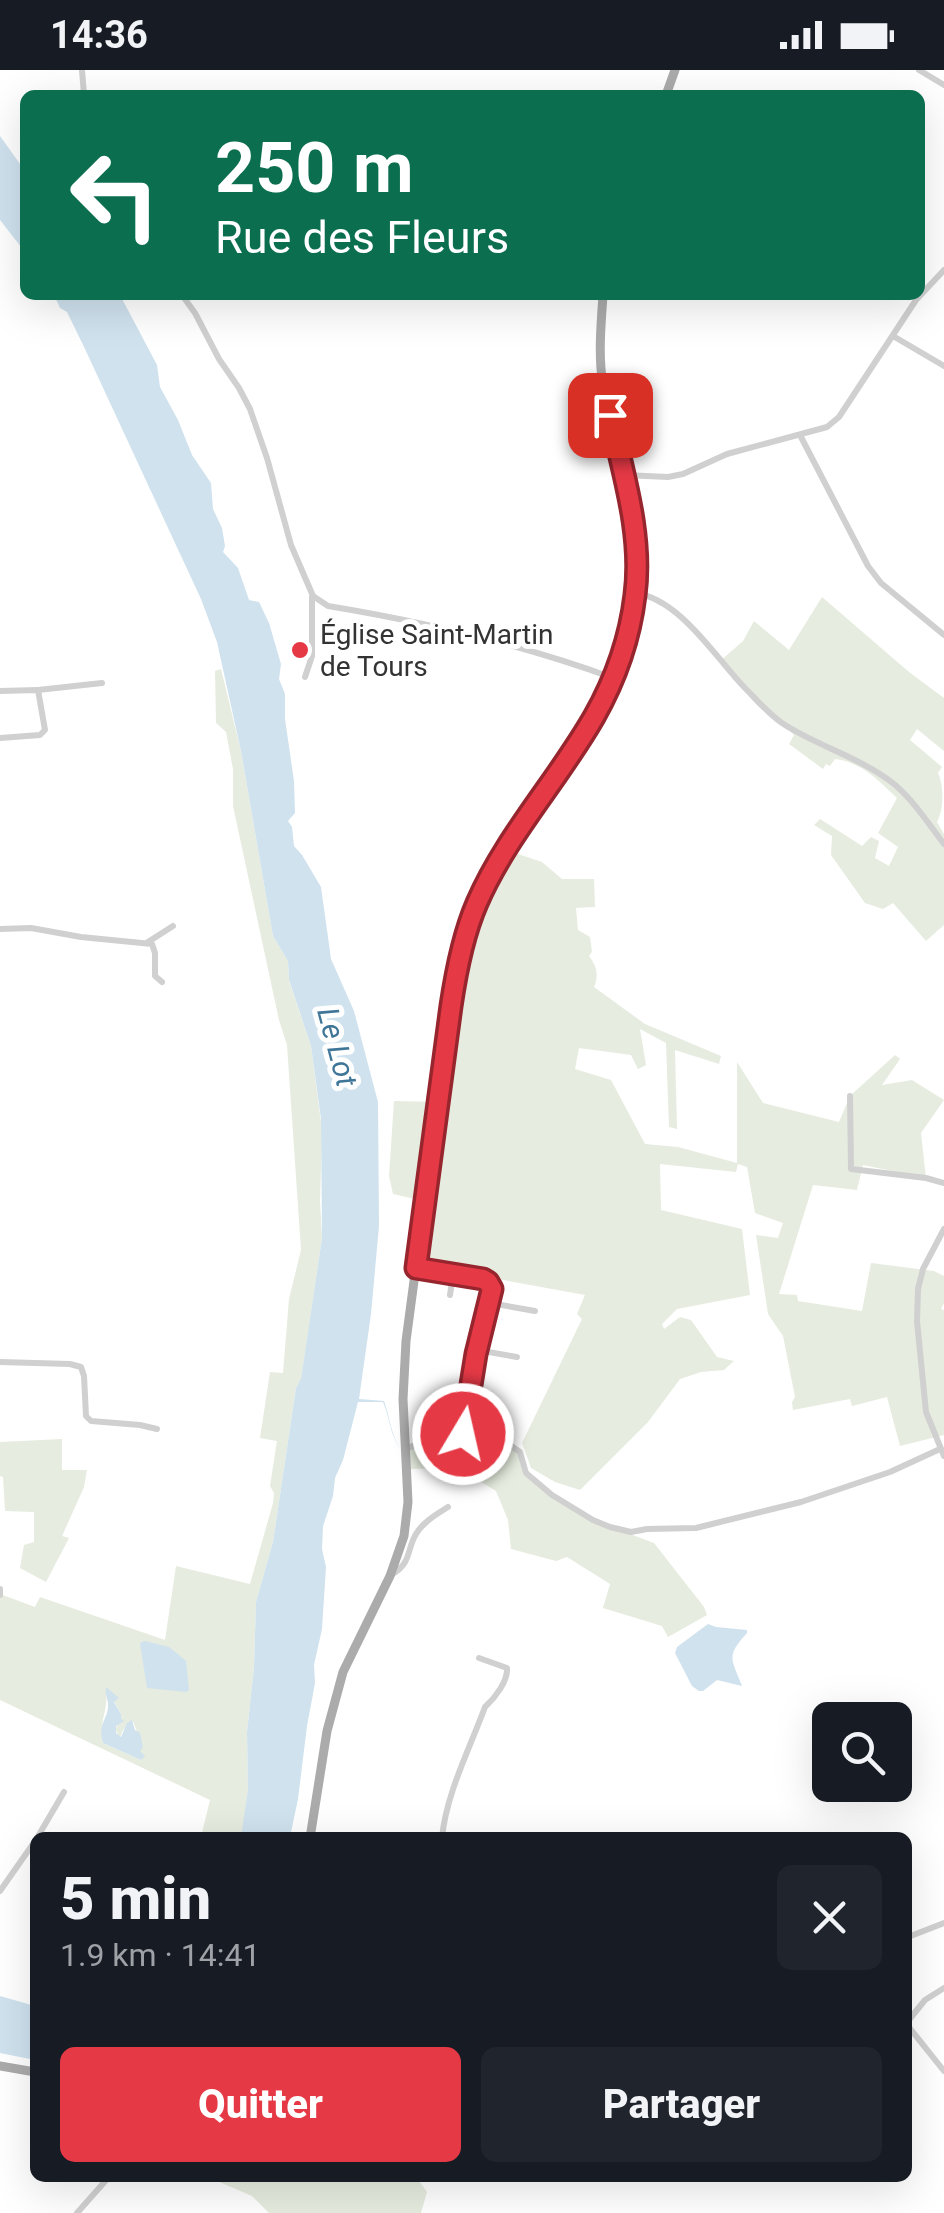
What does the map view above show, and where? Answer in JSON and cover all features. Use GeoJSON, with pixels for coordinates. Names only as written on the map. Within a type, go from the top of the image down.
{"type":"FeatureCollection","features":[{"type":"Feature","properties":{"kind":"main road"},"geometry":{"type":"LineString","coordinates":[[311,1832],[327,1732],[343,1672],[390,1576],[404,1536],[408,1502],[406,1343],[456,974],[476,905],[504,853],[594,717],[613,678],[636,593],[630,502],[603,385],[603,300]]}},
{"type":"Feature","properties":{"kind":"main road"},"geometry":{"type":"LineString","coordinates":[[0,2066],[30,2071]]}},
{"type":"Feature","properties":{"kind":"street"},"geometry":{"type":"LineString","coordinates":[[919,70],[944,85]]}},
{"type":"Feature","properties":{"kind":"street"},"geometry":{"type":"LineString","coordinates":[[925,290],[944,270]]}},
{"type":"Feature","properties":{"kind":"street"},"geometry":{"type":"LineString","coordinates":[[186,300],[250,409],[291,545],[313,596],[328,606],[422,622],[507,643],[613,678]]}},
{"type":"Feature","properties":{"kind":"street"},"geometry":{"type":"LineString","coordinates":[[624,476],[682,474],[727,454],[828,427],[839,418],[916,300]]}},
{"type":"Feature","properties":{"kind":"street"},"geometry":{"type":"LineString","coordinates":[[893,336],[944,366]]}},
{"type":"Feature","properties":{"kind":"street"},"geometry":{"type":"LineString","coordinates":[[800,435],[868,566],[881,583],[944,635]]}},
{"type":"Feature","properties":{"kind":"street"},"geometry":{"type":"LineString","coordinates":[[636,593],[676,612],[780,722],[895,785],[944,844]]}},
{"type":"Feature","properties":{"kind":"street"},"geometry":{"type":"LineString","coordinates":[[305,677],[312,656],[313,596]]}},
{"type":"Feature","properties":{"kind":"street"},"geometry":{"type":"LineString","coordinates":[[0,691],[102,683]]}},
{"type":"Feature","properties":{"kind":"street"},"geometry":{"type":"LineString","coordinates":[[0,738],[40,735],[45,730],[38,690]]}},
{"type":"Feature","properties":{"kind":"street"},"geometry":{"type":"LineString","coordinates":[[146,942],[173,926]]}},
{"type":"Feature","properties":{"kind":"street"},"geometry":{"type":"LineString","coordinates":[[0,929],[31,928],[146,942],[154,948],[154,976],[162,982]]}},
{"type":"Feature","properties":{"kind":"street"},"geometry":{"type":"LineString","coordinates":[[850,1096],[851,1168],[944,1183]]}},
{"type":"Feature","properties":{"kind":"street"},"geometry":{"type":"LineString","coordinates":[[406,1449],[435,1436],[463,1434],[507,1442],[520,1452],[526,1473],[552,1495],[593,1520],[631,1532],[696,1528],[800,1502],[942,1453],[926,1412],[918,1289],[923,1269],[944,1229]]}},
{"type":"Feature","properties":{"kind":"street"},"geometry":{"type":"LineString","coordinates":[[416,1268],[488,1282],[492,1289],[463,1434]]}},
{"type":"Feature","properties":{"kind":"street"},"geometry":{"type":"LineString","coordinates":[[450,1295],[453,1274]]}},
{"type":"Feature","properties":{"kind":"street"},"geometry":{"type":"LineString","coordinates":[[490,1303],[535,1311]]}},
{"type":"Feature","properties":{"kind":"street"},"geometry":{"type":"LineString","coordinates":[[477,1350],[516,1358]]}},
{"type":"Feature","properties":{"kind":"street"},"geometry":{"type":"LineString","coordinates":[[0,1362],[70,1364],[81,1368],[86,1416],[91,1421],[157,1429]]}},
{"type":"Feature","properties":{"kind":"street"},"geometry":{"type":"LineString","coordinates":[[433,1397],[468,1404]]}},
{"type":"Feature","properties":{"kind":"street"},"geometry":{"type":"LineString","coordinates":[[390,1576],[409,1557],[418,1531],[448,1507]]}},
{"type":"Feature","properties":{"kind":"street"},"geometry":{"type":"LineString","coordinates":[[443,1832],[454,1784],[484,1706],[493,1700],[508,1676],[507,1668],[480,1658]]}},
{"type":"Feature","properties":{"kind":"street"},"geometry":{"type":"LineString","coordinates":[[40,1832],[64,1792]]}},
{"type":"Feature","properties":{"kind":"street"},"geometry":{"type":"LineString","coordinates":[[0,1891],[30,1848]]}},
{"type":"Feature","properties":{"kind":"street"},"geometry":{"type":"LineString","coordinates":[[912,1935],[944,1922]]}},
{"type":"Feature","properties":{"kind":"street"},"geometry":{"type":"LineString","coordinates":[[912,2018],[925,2000],[944,1988]]}},
{"type":"Feature","properties":{"kind":"street"},"geometry":{"type":"LineString","coordinates":[[912,2029],[944,2072]]}},
{"type":"Feature","properties":{"kind":"street"},"geometry":{"type":"LineString","coordinates":[[77,2213],[104,2182]]}},
{"type":"Feature","properties":{"kind":"shaded area"},"geometry":{"type":"Polygon","coordinates":[[[822,597],[944,698],[944,751],[917,729],[910,740],[942,767],[938,773],[942,798],[937,822],[944,834],[944,925],[926,941],[893,903],[883,909],[865,903],[831,855],[832,836],[814,825],[820,819],[862,846],[871,837],[879,841],[875,858],[889,866],[898,847],[878,833],[897,798],[854,764],[835,759],[823,769],[789,744],[794,735],[719,662],[743,641],[754,621],[789,650],[822,597]]]}},
{"type":"Feature","properties":{"kind":"shaded area"},"geometry":{"type":"Polygon","coordinates":[[[221,669],[241,751],[273,936],[288,961],[289,981],[311,1046],[322,1130],[322,1238],[273,1542],[256,1602],[247,1732],[248,1789],[242,1832],[202,1832],[210,1800],[0,1700],[0,1594],[35,1607],[40,1597],[165,1640],[176,1566],[250,1584],[273,1503],[270,1486],[277,1441],[260,1438],[270,1372],[283,1373],[289,1299],[301,1250],[287,1045],[233,806],[233,769],[226,732],[216,723],[215,671],[221,669]],[[106,1688],[103,1743],[141,1760],[144,1756],[139,1751],[140,1740],[133,1721],[120,1737],[116,1731],[121,1714],[114,1701],[118,1698],[106,1688]]]}},
{"type":"Feature","properties":{"kind":"shaded area"},"geometry":{"type":"Polygon","coordinates":[[[509,851],[542,862],[562,879],[594,879],[595,907],[576,908],[578,930],[590,937],[589,956],[597,975],[594,987],[645,1024],[721,1056],[719,1064],[675,1050],[677,1129],[669,1127],[666,1043],[640,1029],[646,1065],[638,1069],[631,1055],[579,1048],[575,1069],[611,1080],[645,1144],[678,1147],[737,1163],[737,1062],[763,1103],[839,1122],[850,1096],[895,1055],[900,1059],[882,1085],[912,1080],[944,1100],[921,1133],[926,1178],[863,1165],[857,1190],[813,1185],[779,1294],[797,1295],[798,1301],[862,1311],[871,1263],[934,1271],[944,1276],[944,1435],[900,1446],[887,1397],[852,1406],[850,1399],[793,1410],[795,1397],[783,1336],[768,1314],[756,1235],[778,1238],[783,1223],[755,1213],[747,1167],[738,1164],[736,1172],[660,1164],[661,1210],[742,1229],[750,1295],[677,1309],[662,1324],[664,1329],[680,1317],[691,1320],[717,1357],[734,1361],[724,1370],[680,1379],[648,1422],[580,1490],[531,1468],[522,1443],[582,1319],[577,1314],[585,1295],[420,1265],[431,1170],[421,1170],[415,1199],[393,1194],[389,1176],[394,1101],[441,1102],[454,1011],[478,907],[509,851]]]}},
{"type":"Feature","properties":{"kind":"shaded area"},"geometry":{"type":"Polygon","coordinates":[[[447,1434],[507,1443],[520,1452],[526,1473],[552,1495],[593,1520],[654,1543],[707,1615],[668,1637],[662,1626],[603,1608],[610,1584],[567,1557],[556,1561],[511,1549],[508,1520],[496,1491],[458,1468],[407,1469],[406,1449],[447,1434]]]}},
{"type":"Feature","properties":{"kind":"shaded area"},"geometry":{"type":"Polygon","coordinates":[[[62,1439],[62,1470],[87,1470],[84,1487],[62,1536],[69,1538],[46,1582],[20,1568],[24,1545],[34,1542],[34,1512],[5,1511],[0,1442],[62,1439]]]}},
{"type":"Feature","properties":{"kind":"shaded area"},"geometry":{"type":"Polygon","coordinates":[[[219,2182],[420,2182],[427,2192],[421,2213],[269,2213],[252,2196],[219,2182]]]}},
{"type":"Feature","properties":{"kind":"water"},"geometry":{"type":"Polygon","coordinates":[[[0,136],[20,164],[20,246],[0,220],[0,136]]]}},
{"type":"Feature","properties":{"kind":"water","name":"Le Lot"},"geometry":{"type":"Polygon","coordinates":[[[56,300],[123,300],[157,365],[160,387],[192,455],[211,483],[213,509],[222,528],[223,552],[238,568],[249,600],[259,602],[269,623],[281,664],[279,679],[285,694],[294,781],[295,813],[288,821],[294,846],[321,887],[331,959],[354,1011],[378,1102],[379,1226],[359,1399],[384,1401],[400,1448],[394,1438],[383,1402],[358,1402],[323,1526],[326,1567],[322,1629],[291,1832],[242,1832],[248,1789],[247,1732],[256,1602],[273,1542],[322,1238],[321,1119],[311,1046],[289,980],[288,961],[273,936],[241,751],[217,642],[201,599],[85,349],[67,312],[56,300]]]}},
{"type":"Feature","properties":{"kind":"water"},"geometry":{"type":"Polygon","coordinates":[[[708,1624],[747,1630],[732,1658],[742,1686],[717,1680],[703,1691],[692,1686],[675,1653],[677,1647],[708,1624]]]}},
{"type":"Feature","properties":{"kind":"water"},"geometry":{"type":"Polygon","coordinates":[[[140,1643],[169,1647],[186,1661],[189,1690],[147,1688],[140,1643]]]}},
{"type":"Feature","properties":{"kind":"water"},"geometry":{"type":"Polygon","coordinates":[[[106,1687],[119,1698],[114,1702],[124,1721],[116,1726],[116,1733],[121,1737],[132,1720],[140,1733],[140,1751],[145,1756],[141,1760],[103,1743],[101,1730],[108,1709],[106,1687]]]}},
{"type":"Feature","properties":{"kind":"water"},"geometry":{"type":"Polygon","coordinates":[[[0,1996],[30,2005],[30,2059],[0,2053],[0,1996]]]}},
{"type":"Feature","properties":{"kind":"place","name":"Église Saint-Martin de Tours"},"geometry":{"type":"Point","coordinates":[300,650]}},
{"type":"Feature","properties":{"kind":"route"},"geometry":{"type":"LineString","coordinates":[[463,1434],[492,1289],[483,1279],[416,1268],[451,1006],[476,905],[504,853],[594,717],[627,637],[636,593],[636,560],[630,502],[610,415]]}}]}
